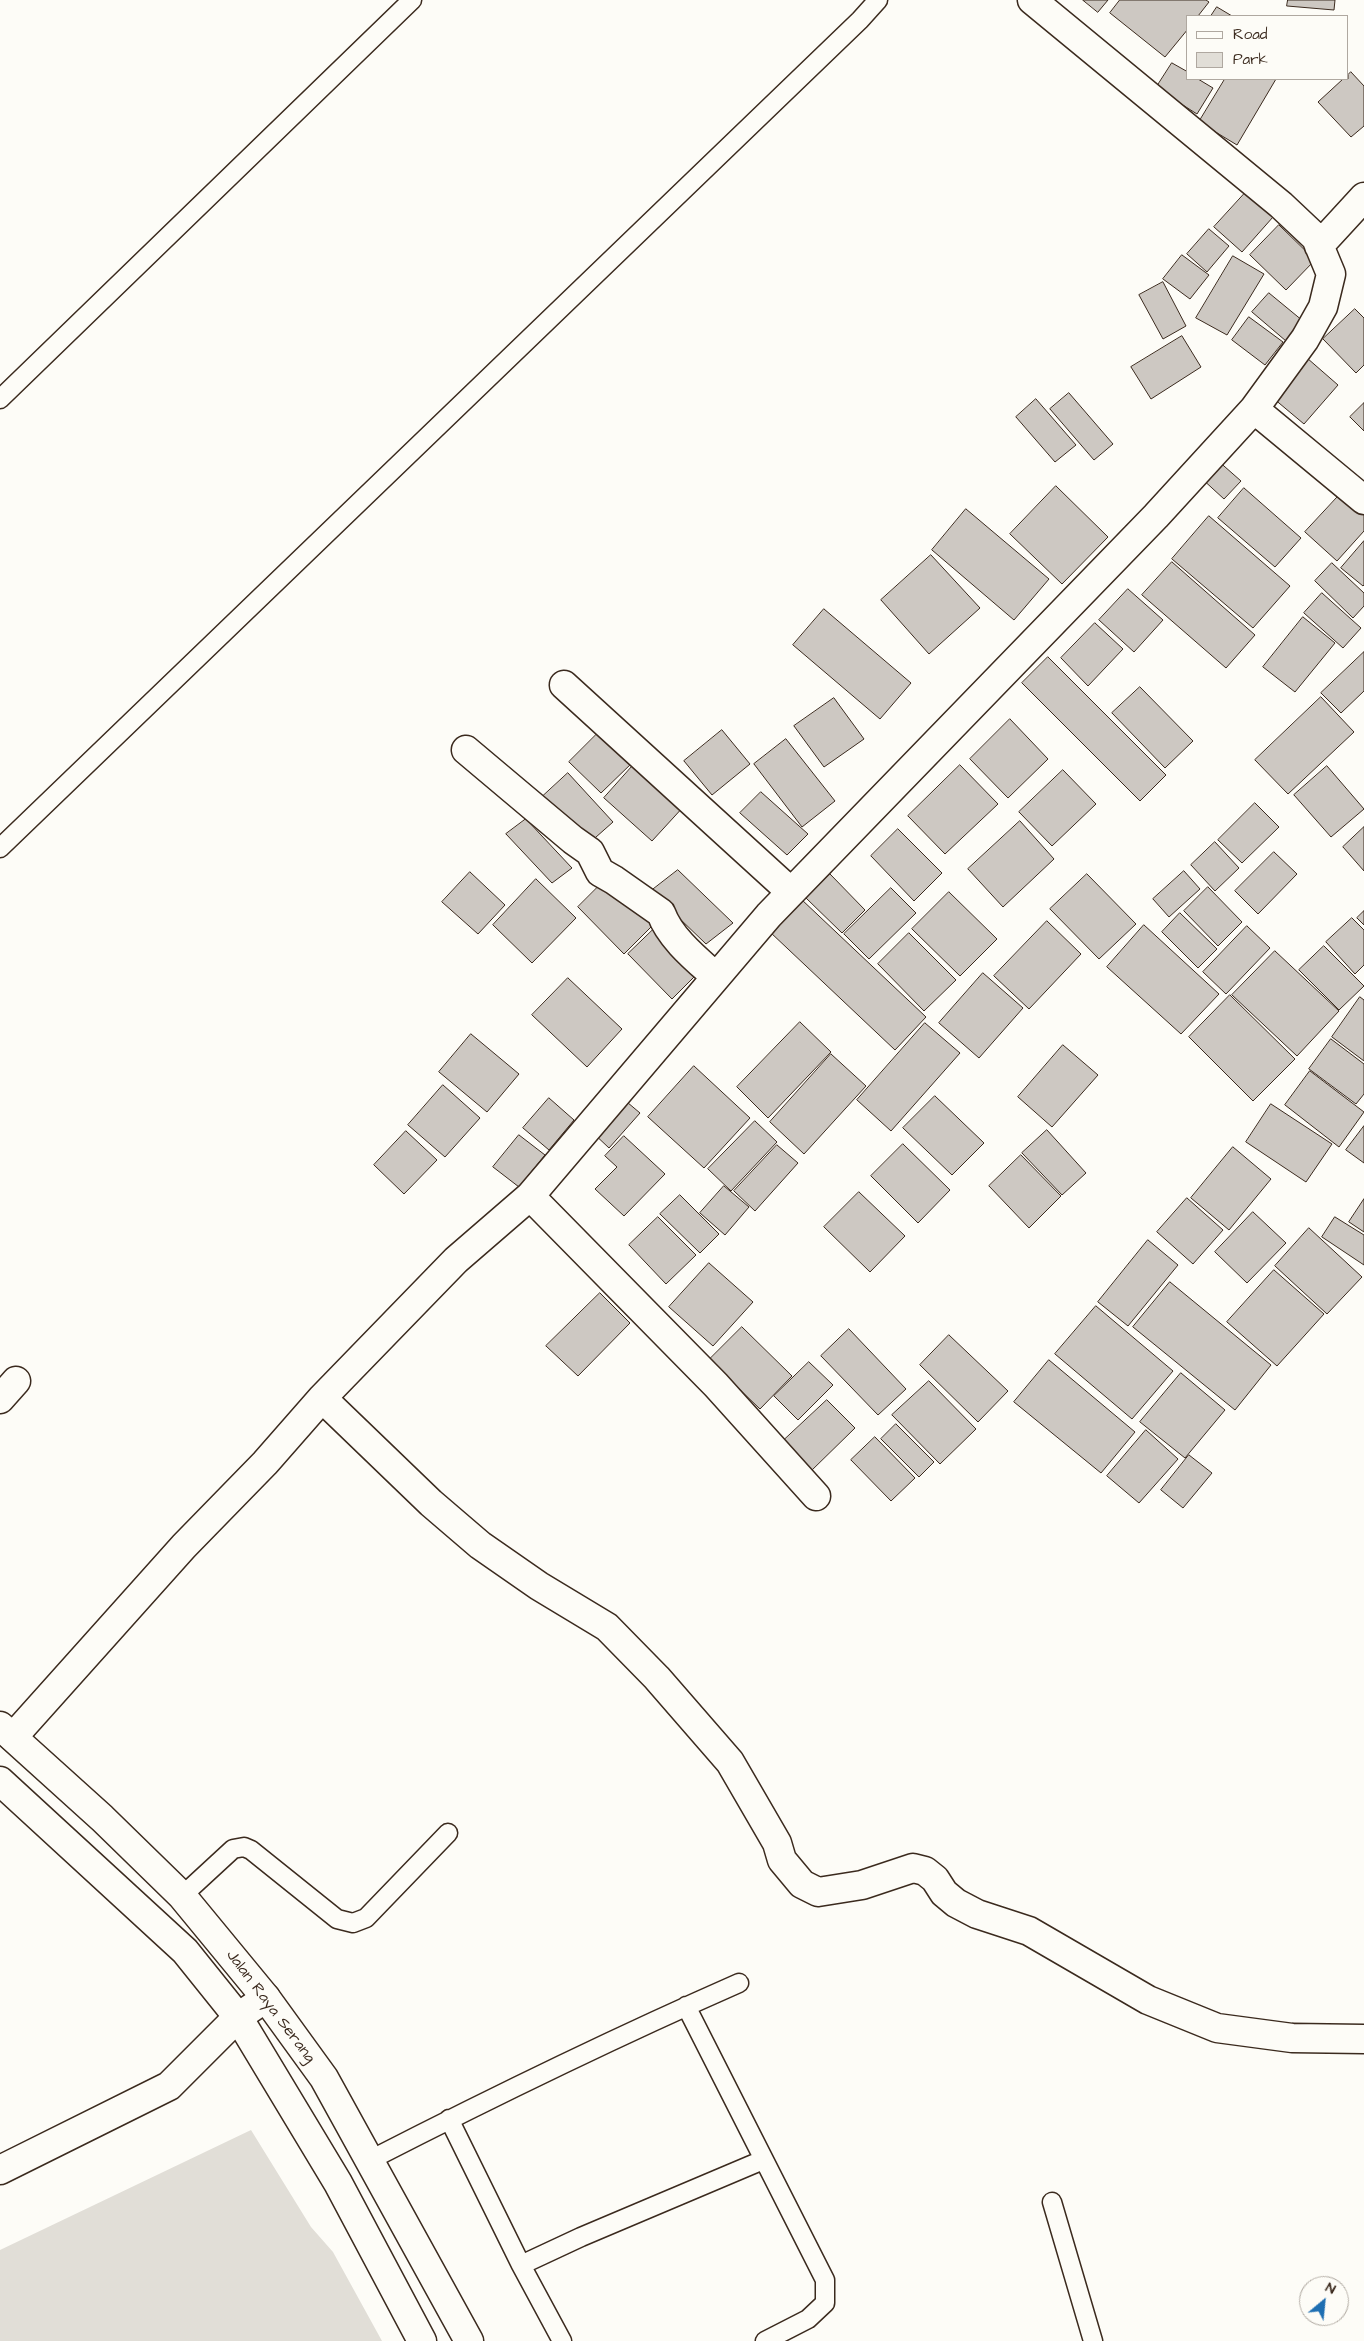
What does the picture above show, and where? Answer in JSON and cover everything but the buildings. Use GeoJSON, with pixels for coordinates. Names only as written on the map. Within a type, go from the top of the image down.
{"type":"FeatureCollection","features":[{"type":"Feature","properties":{"kind":"main road"},"geometry":{"type":"LineString","coordinates":[[6,1732],[265,1463],[322,1398],[456,1260],[530,1196],[715,976],[791,892],[1156,516],[1254,409],[1305,340],[1323,307],[1331,274],[1316,238],[1281,205],[1032,0]]}},
{"type":"Feature","properties":{"kind":"main road"},"geometry":{"type":"LineString","coordinates":[[1319,246],[1364,197]]}},
{"type":"Feature","properties":{"kind":"main road"},"geometry":{"type":"LineString","coordinates":[[1254,409],[1364,500]]}},
{"type":"Feature","properties":{"kind":"main road"},"geometry":{"type":"LineString","coordinates":[[564,684],[791,892]]}},
{"type":"Feature","properties":{"kind":"main road"},"geometry":{"type":"LineString","coordinates":[[466,750],[574,840],[588,849],[600,872],[661,913],[663,921],[689,952],[715,976]]}},
{"type":"Feature","properties":{"kind":"main road"},"geometry":{"type":"LineString","coordinates":[[530,1196],[716,1385],[816,1496]]}},
{"type":"Feature","properties":{"kind":"main road"},"geometry":{"type":"LineString","coordinates":[[322,1398],[431,1503],[480,1545],[539,1586],[607,1626],[657,1678],[730,1762],[777,1843],[782,1860],[802,1884],[818,1892],[862,1885],[913,1868],[925,1871],[935,1879],[944,1893],[956,1903],[977,1914],[1029,1931],[1148,2000],[1216,2028],[1292,2038],[1364,2039]]}},
{"type":"Feature","properties":{"kind":"main road","name":"Jalan Raya Serang"},"geometry":{"type":"LineString","coordinates":[[6,1732],[102,1818],[182,1896],[266,1998],[324,2078],[469,2341]]}},
{"type":"Feature","properties":{"kind":"main road","name":"Jalan Raya Serang"},"geometry":{"type":"LineString","coordinates":[[0,1781],[185,1951],[238,2017],[338,2183],[422,2341]]}},
{"type":"Feature","properties":{"kind":"main road"},"geometry":{"type":"LineString","coordinates":[[0,2170],[169,2086],[238,2017],[266,1998]]}},
{"type":"Feature","properties":{"kind":"lane"},"geometry":{"type":"LineString","coordinates":[[0,399],[412,0]]}},
{"type":"Feature","properties":{"kind":"lane"},"geometry":{"type":"LineString","coordinates":[[0,848],[860,20],[878,0]]}},
{"type":"Feature","properties":{"kind":"lane"},"geometry":{"type":"LineString","coordinates":[[182,1896],[233,1849],[244,1847],[252,1850],[337,1919],[353,1923],[366,1918],[448,1833]]}},
{"type":"Feature","properties":{"kind":"lane"},"geometry":{"type":"LineString","coordinates":[[370,2160],[449,2119],[686,2006],[739,1983]]}},
{"type":"Feature","properties":{"kind":"lane"},"geometry":{"type":"LineString","coordinates":[[686,2006],[763,2160],[826,2280],[825,2303],[808,2319],[765,2341]]}},
{"type":"Feature","properties":{"kind":"lane"},"geometry":{"type":"LineString","coordinates":[[449,2119],[521,2265],[562,2341]]}},
{"type":"Feature","properties":{"kind":"lane"},"geometry":{"type":"LineString","coordinates":[[521,2265],[581,2236],[763,2160]]}},
{"type":"Feature","properties":{"kind":"lane"},"geometry":{"type":"LineString","coordinates":[[1052,2202],[1093,2341]]}},
{"type":"Feature","properties":{"kind":"green space"},"geometry":{"type":"Polygon","coordinates":[[[251,2130],[311,2227],[333,2252],[382,2341],[0,2341],[0,2250],[251,2130]]]}}]}
